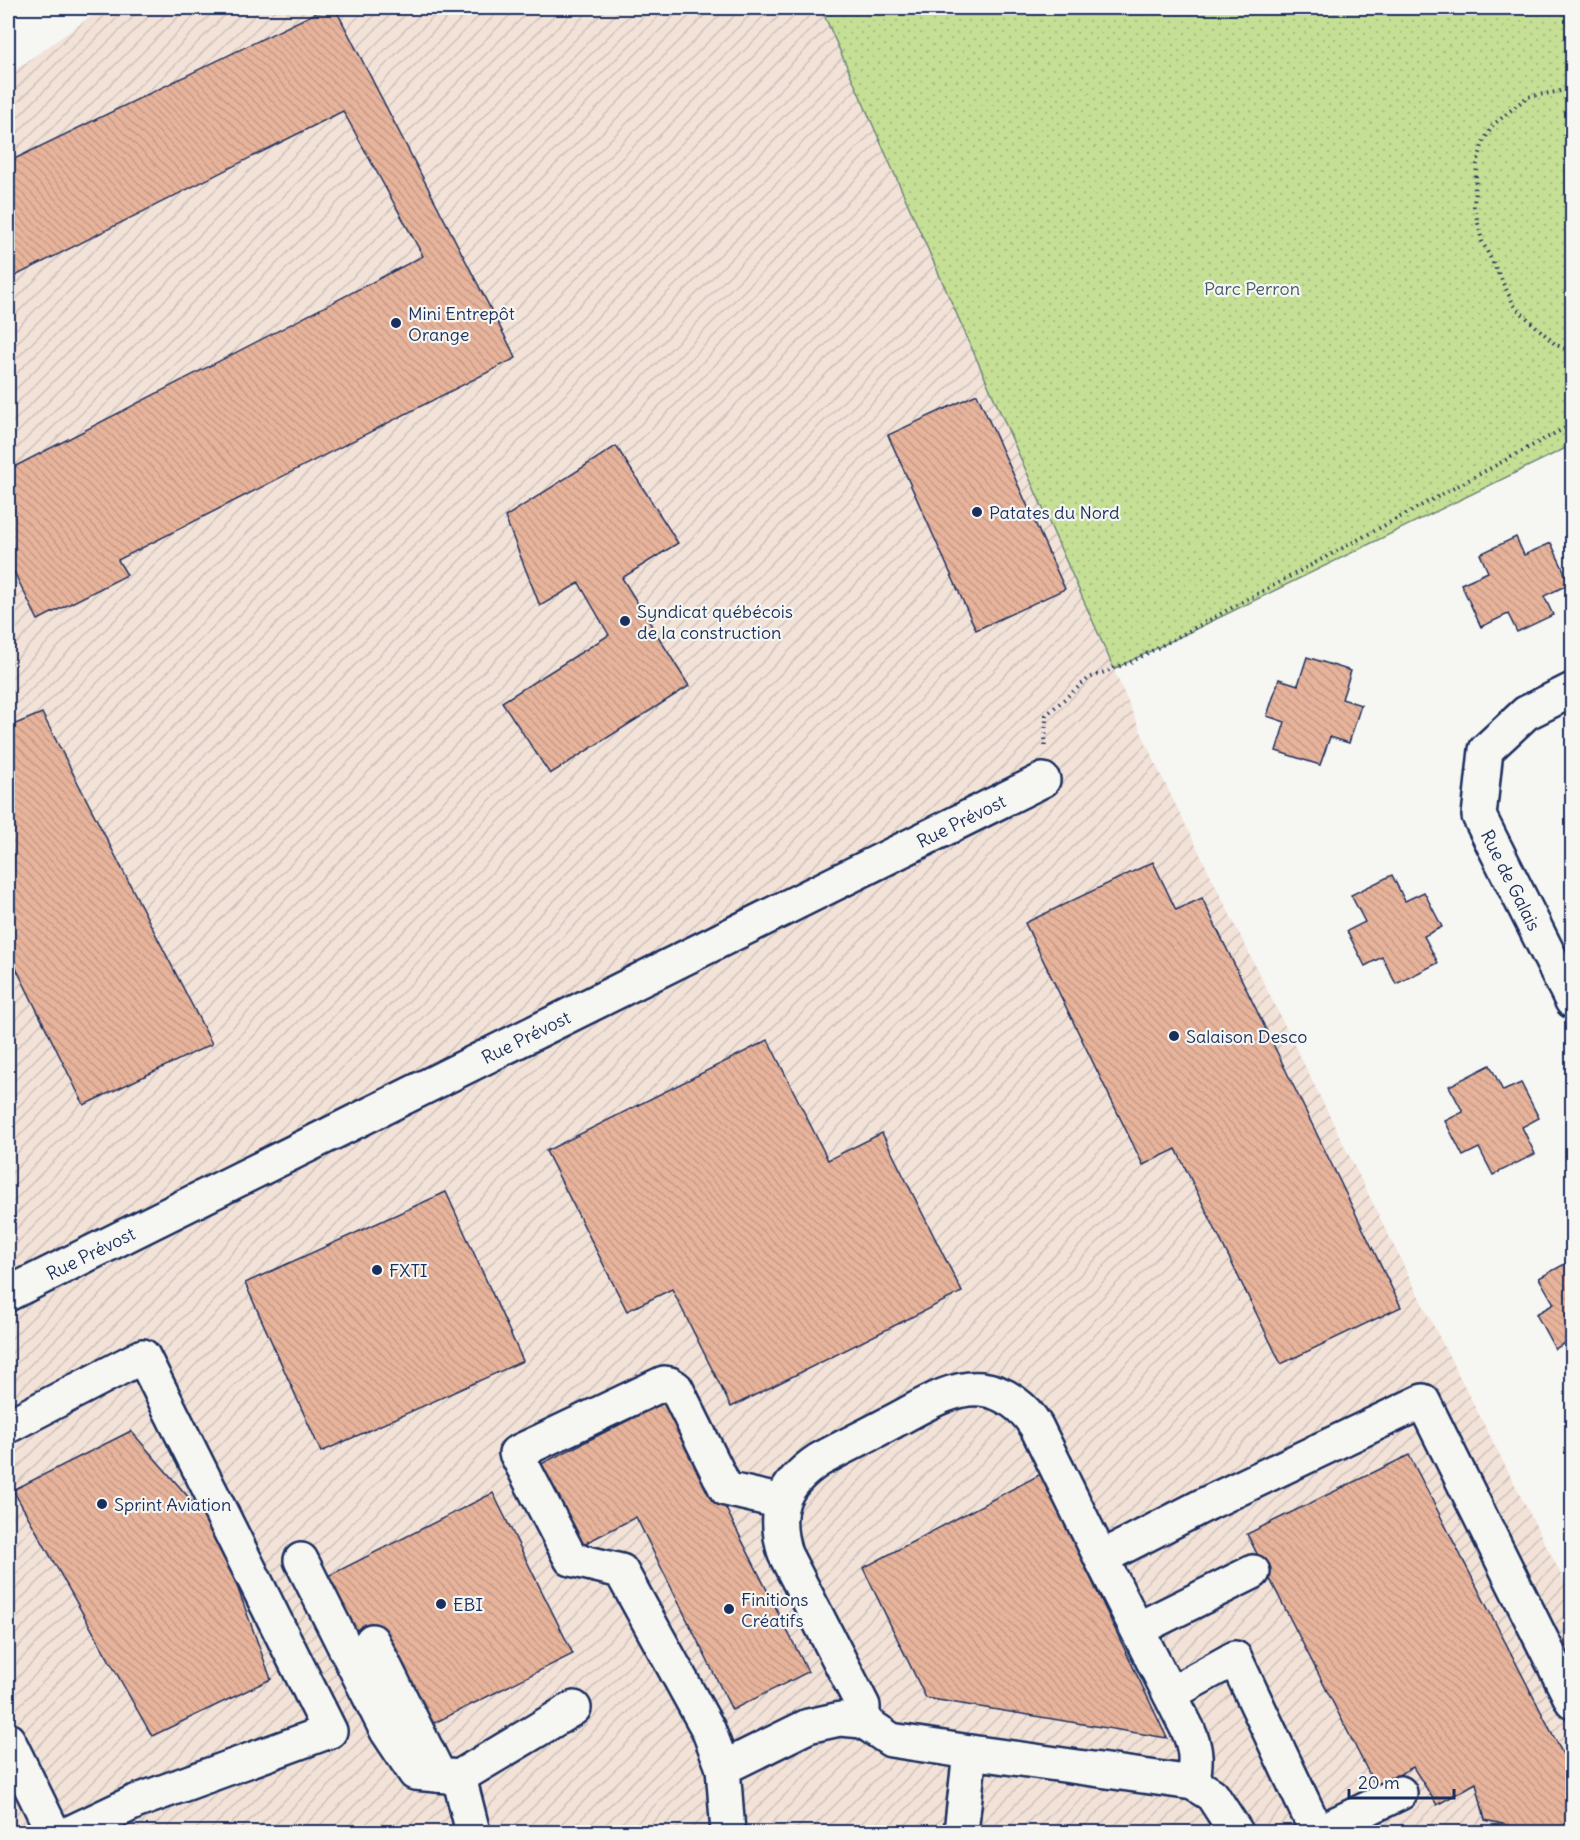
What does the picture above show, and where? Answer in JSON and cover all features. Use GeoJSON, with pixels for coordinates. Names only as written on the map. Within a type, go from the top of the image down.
{"type":"FeatureCollection","features":[{"type":"Feature","properties":{"kind":"street","name":"Rue de Galais"},"geometry":{"type":"LineString","coordinates":[[1572,690],[1526,713],[1486,750],[1479,816],[1572,1001]]}},
{"type":"Feature","properties":{"kind":"street","name":"Rue Prévost"},"geometry":{"type":"LineString","coordinates":[[8,1294],[1043,780]]}},
{"type":"Feature","properties":{"kind":"street"},"geometry":{"type":"LineString","coordinates":[[8,1426],[143,1356],[330,1731],[135,1802],[72,1833]]}},
{"type":"Feature","properties":{"kind":"street"},"geometry":{"type":"LineString","coordinates":[[728,1833],[723,1768],[708,1729],[621,1571],[571,1559],[516,1453],[664,1383],[670,1383],[676,1388],[726,1489],[782,1502]]}},
{"type":"Feature","properties":{"kind":"street"},"geometry":{"type":"LineString","coordinates":[[863,1721],[863,1706],[785,1554],[780,1536],[779,1516],[782,1502],[792,1482],[803,1470],[819,1460],[947,1394],[982,1389],[1000,1395],[1018,1405],[1029,1415],[1036,1426],[1195,1747],[1196,1762],[1193,1783]]}},
{"type":"Feature","properties":{"kind":"street"},"geometry":{"type":"LineString","coordinates":[[1101,1558],[1204,1505],[1423,1401],[1572,1701]]}},
{"type":"Feature","properties":{"kind":"street"},"geometry":{"type":"LineString","coordinates":[[301,1560],[387,1731],[415,1773],[449,1776],[574,1708]]}},
{"type":"Feature","properties":{"kind":"street"},"geometry":{"type":"LineString","coordinates":[[1138,1629],[1253,1572]]}},
{"type":"Feature","properties":{"kind":"street"},"geometry":{"type":"LineString","coordinates":[[372,1641],[449,1776],[473,1833]]}},
{"type":"Feature","properties":{"kind":"street"},"geometry":{"type":"LineString","coordinates":[[1170,1694],[1236,1658],[1318,1833],[1400,1792]]}},
{"type":"Feature","properties":{"kind":"street"},"geometry":{"type":"LineString","coordinates":[[723,1768],[808,1726],[840,1719],[863,1721],[891,1740],[1193,1783],[1212,1795],[1236,1833]]}},
{"type":"Feature","properties":{"kind":"street"},"geometry":{"type":"LineString","coordinates":[[8,1740],[53,1833]]}},
{"type":"Feature","properties":{"kind":"street"},"geometry":{"type":"LineString","coordinates":[[961,1833],[970,1752]]}},
{"type":"Feature","properties":{"kind":"path"},"geometry":{"type":"LineString","coordinates":[[1572,89],[1527,97],[1493,124],[1483,142],[1477,164],[1474,206],[1482,241],[1515,307],[1556,345],[1572,351]]}},
{"type":"Feature","properties":{"kind":"path"},"geometry":{"type":"LineString","coordinates":[[1043,780],[1046,714],[1089,678],[1133,661],[1565,428],[1572,408]]}},
{"type":"Feature","properties":{"kind":"shaded area"},"geometry":{"type":"Polygon","coordinates":[[[103,8],[821,8],[1154,761],[1428,1315],[1572,1596],[1572,1832],[8,1832],[8,75],[103,8]]]}},
{"type":"Feature","properties":{"kind":"green space","name":"Parc Perron"},"geometry":{"type":"Polygon","coordinates":[[[821,8],[1572,8],[1572,445],[1114,669],[821,8]]]}},
{"type":"Feature","properties":{"kind":"building","name":"Mini Entrepôt Orange"},"geometry":{"type":"Polygon","coordinates":[[[326,8],[335,8],[516,358],[118,560],[127,575],[38,620],[8,560],[8,470],[423,256],[343,111],[15,276],[8,288],[8,162],[326,8]]]}},
{"type":"Feature","properties":{"kind":"building","name":"Patates du Nord"},"geometry":{"type":"Polygon","coordinates":[[[977,394],[1065,589],[976,630],[888,435],[977,394]]]}},
{"type":"Feature","properties":{"kind":"building","name":"Syndicat québécois de la construction"},"geometry":{"type":"Polygon","coordinates":[[[616,446],[678,543],[622,578],[689,686],[550,774],[502,702],[609,635],[579,583],[540,606],[505,517],[616,446]]]}},
{"type":"Feature","properties":{"kind":"building"},"geometry":{"type":"Polygon","coordinates":[[[1516,537],[1524,555],[1551,543],[1570,584],[1544,596],[1553,615],[1517,632],[1508,614],[1481,627],[1461,584],[1488,572],[1480,554],[1516,537]]]}},
{"type":"Feature","properties":{"kind":"building"},"geometry":{"type":"Polygon","coordinates":[[[1307,657],[1351,671],[1342,699],[1361,705],[1349,743],[1330,737],[1320,765],[1276,751],[1285,722],[1267,716],[1279,679],[1298,685],[1307,657]]]}},
{"type":"Feature","properties":{"kind":"building"},"geometry":{"type":"Polygon","coordinates":[[[42,713],[212,1044],[84,1105],[8,952],[8,727],[42,713]]]}},
{"type":"Feature","properties":{"kind":"building","name":"Salaison Desco"},"geometry":{"type":"Polygon","coordinates":[[[1153,862],[1176,910],[1202,898],[1401,1307],[1281,1364],[1176,1149],[1143,1165],[1025,923],[1153,862]]]}},
{"type":"Feature","properties":{"kind":"building"},"geometry":{"type":"Polygon","coordinates":[[[1392,875],[1405,901],[1424,892],[1442,927],[1424,936],[1438,963],[1396,984],[1382,957],[1365,966],[1347,931],[1365,922],[1351,895],[1392,875]]]}},
{"type":"Feature","properties":{"kind":"building"},"geometry":{"type":"Polygon","coordinates":[[[768,1040],[828,1160],[882,1133],[962,1292],[731,1407],[672,1289],[627,1311],[546,1151],[768,1040]]]}},
{"type":"Feature","properties":{"kind":"building"},"geometry":{"type":"Polygon","coordinates":[[[1490,1065],[1503,1091],[1521,1083],[1539,1118],[1522,1127],[1535,1154],[1493,1175],[1479,1148],[1463,1156],[1445,1121],[1463,1112],[1449,1086],[1490,1065]]]}},
{"type":"Feature","properties":{"kind":"building"},"geometry":{"type":"Polygon","coordinates":[[[446,1192],[523,1361],[321,1452],[245,1283],[446,1192]]]}},
{"type":"Feature","properties":{"kind":"building"},"geometry":{"type":"Polygon","coordinates":[[[1572,1260],[1572,1339],[1555,1349],[1536,1314],[1554,1304],[1539,1278],[1572,1260]]]}},
{"type":"Feature","properties":{"kind":"building","name":"Finitions Créatifs"},"geometry":{"type":"Polygon","coordinates":[[[671,1399],[808,1672],[732,1710],[636,1517],[580,1546],[539,1465],[671,1399]]]}},
{"type":"Feature","properties":{"kind":"building"},"geometry":{"type":"Polygon","coordinates":[[[131,1431],[216,1529],[271,1679],[152,1736],[13,1490],[131,1431]]]}},
{"type":"Feature","properties":{"kind":"building"},"geometry":{"type":"Polygon","coordinates":[[[1409,1455],[1572,1772],[1572,1832],[1539,1832],[1485,1820],[1476,1783],[1437,1805],[1413,1767],[1376,1787],[1247,1534],[1409,1455]]]}},
{"type":"Feature","properties":{"kind":"building"},"geometry":{"type":"Polygon","coordinates":[[[1041,1474],[1167,1738],[926,1698],[863,1568],[1041,1474]]]}},
{"type":"Feature","properties":{"kind":"building","name":"EBI"},"geometry":{"type":"Polygon","coordinates":[[[493,1493],[573,1654],[428,1726],[354,1642],[322,1579],[493,1493]]]}},
{"type":"Feature","properties":{"kind":"place","name":"Mini Entrepôt Orange"},"geometry":{"type":"Point","coordinates":[396,323]}},
{"type":"Feature","properties":{"kind":"place","name":"Patates du Nord"},"geometry":{"type":"Point","coordinates":[977,512]}},
{"type":"Feature","properties":{"kind":"place","name":"Syndicat québécois de la construction"},"geometry":{"type":"Point","coordinates":[625,621]}},
{"type":"Feature","properties":{"kind":"place","name":"Salaison Desco"},"geometry":{"type":"Point","coordinates":[1174,1036]}},
{"type":"Feature","properties":{"kind":"place","name":"FXTI"},"geometry":{"type":"Point","coordinates":[377,1270]}},
{"type":"Feature","properties":{"kind":"place","name":"Sprint Aviation"},"geometry":{"type":"Point","coordinates":[102,1504]}},
{"type":"Feature","properties":{"kind":"place","name":"EBI"},"geometry":{"type":"Point","coordinates":[441,1604]}},
{"type":"Feature","properties":{"kind":"place","name":"Finitions Créatifs"},"geometry":{"type":"Point","coordinates":[729,1609]}}]}
